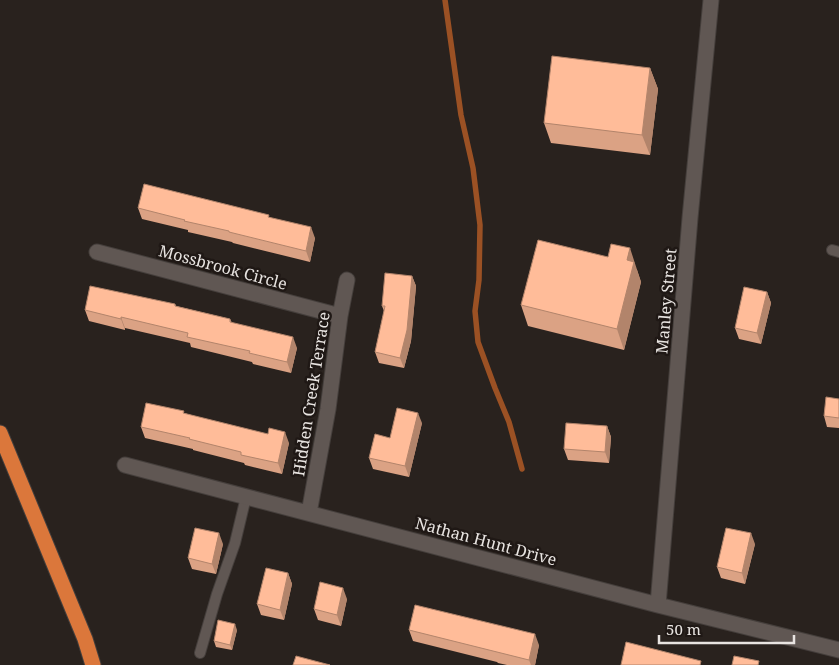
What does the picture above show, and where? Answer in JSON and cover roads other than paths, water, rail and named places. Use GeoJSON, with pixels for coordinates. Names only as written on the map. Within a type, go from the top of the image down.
{"type":"FeatureCollection","features":[{"type":"Feature","properties":{"kind":"highway"},"geometry":{"type":"LineString","coordinates":[[0,433],[85,639],[93,665]]}},
{"type":"Feature","properties":{"kind":"street","name":"Manley Street"},"geometry":{"type":"LineString","coordinates":[[658,605],[690,218],[711,0]]}},
{"type":"Feature","properties":{"kind":"street","name":"Mossbrook Circle"},"geometry":{"type":"LineString","coordinates":[[97,252],[340,316]]}},
{"type":"Feature","properties":{"kind":"street","name":"Hidden Creek Terrace"},"geometry":{"type":"LineString","coordinates":[[309,513],[328,410],[340,316],[347,280]]}},
{"type":"Feature","properties":{"kind":"street","name":"Nathan Hunt Drive"},"geometry":{"type":"LineString","coordinates":[[125,466],[658,605],[839,650]]}},
{"type":"Feature","properties":{"kind":"lane"},"geometry":{"type":"LineString","coordinates":[[200,654],[217,594],[236,543],[246,497]]}},
{"type":"Feature","properties":{"kind":"waterway"},"geometry":{"type":"LineString","coordinates":[[445,0],[461,115],[473,168],[480,225],[479,280],[475,311],[478,342],[509,422],[522,469]]}}]}
